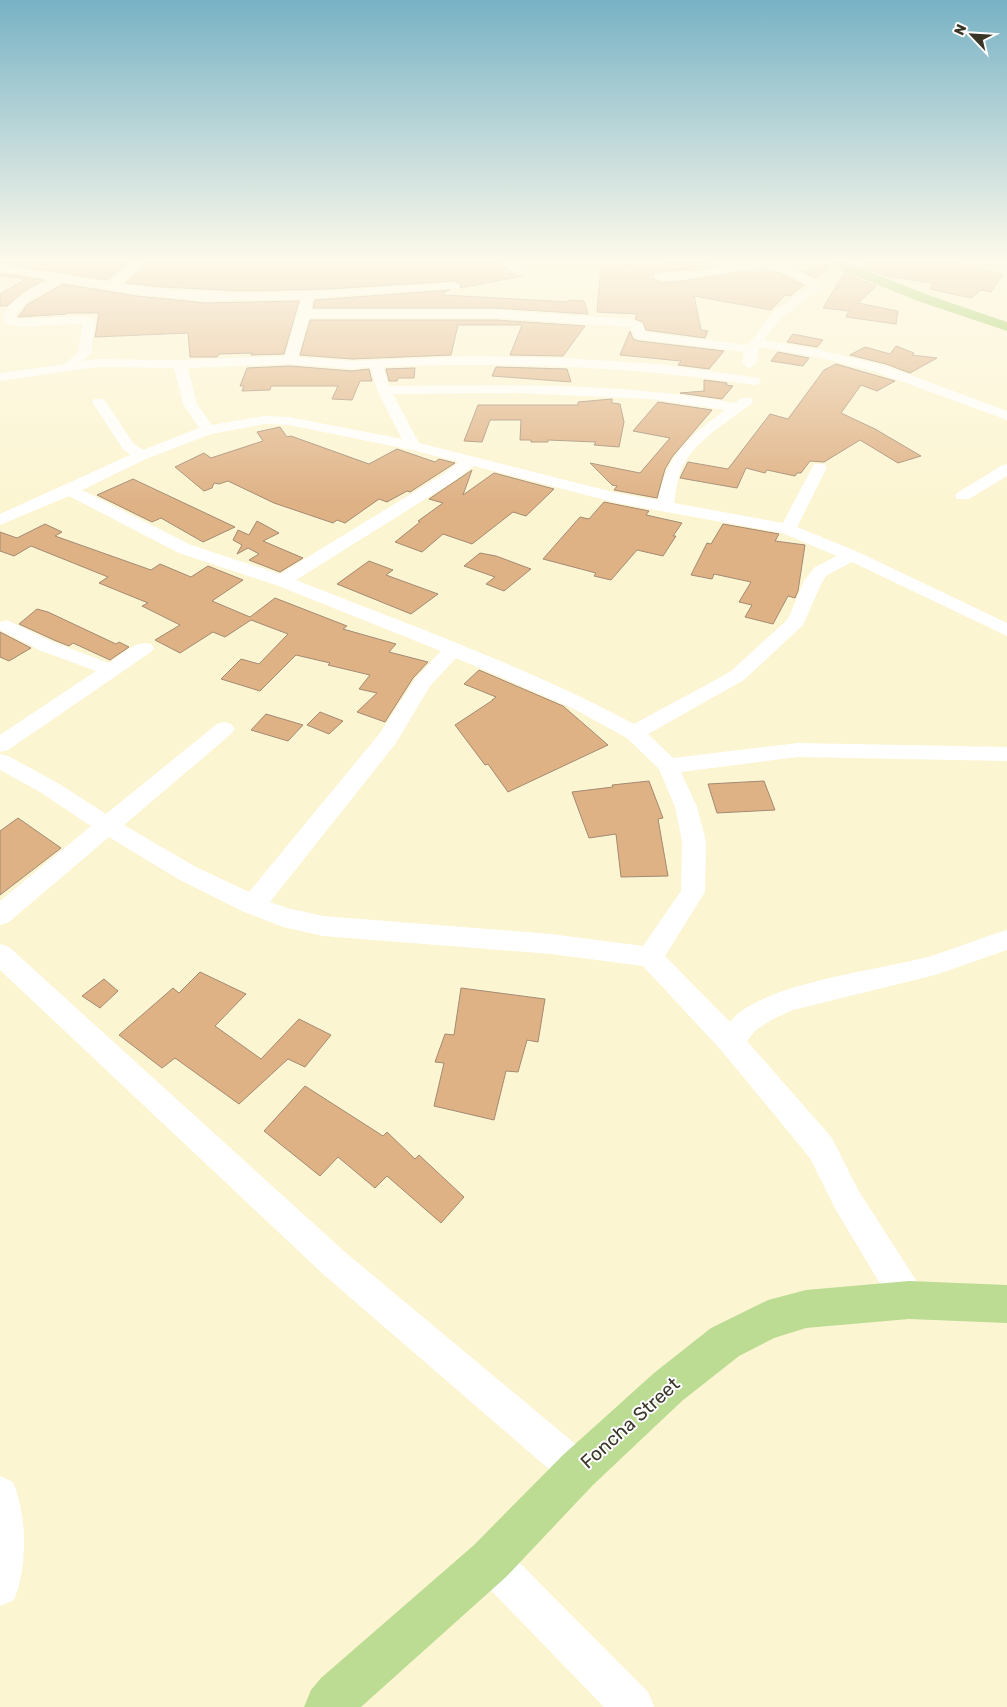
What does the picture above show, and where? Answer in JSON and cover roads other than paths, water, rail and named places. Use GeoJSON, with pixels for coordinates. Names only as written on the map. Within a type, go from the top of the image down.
{"type":"FeatureCollection","features":[{"type":"Feature","properties":{"kind":"main road","name":"Foncha Street"},"geometry":{"type":"LineString","coordinates":[[328,1707],[490,1561],[578,1470],[668,1387],[725,1342],[768,1320],[806,1309],[909,1300],[1007,1304]]}},
{"type":"Feature","properties":{"kind":"street"},"geometry":{"type":"LineString","coordinates":[[70,366],[84,353],[87,343]]}},
{"type":"Feature","properties":{"kind":"street"},"geometry":{"type":"LineString","coordinates":[[290,360],[295,343]]}},
{"type":"Feature","properties":{"kind":"street"},"geometry":{"type":"LineString","coordinates":[[718,343],[821,354],[881,369],[1007,416]]}},
{"type":"Feature","properties":{"kind":"street"},"geometry":{"type":"LineString","coordinates":[[665,507],[674,471],[679,461],[705,433],[738,408],[754,390],[754,381],[748,366],[756,343]]}},
{"type":"Feature","properties":{"kind":"street"},"geometry":{"type":"LineString","coordinates":[[0,377],[70,366],[144,362],[180,364],[290,360],[352,364],[454,360],[627,364],[694,371],[754,381]]}},
{"type":"Feature","properties":{"kind":"street"},"geometry":{"type":"LineString","coordinates":[[375,363],[384,390],[413,446]]}},
{"type":"Feature","properties":{"kind":"street"},"geometry":{"type":"LineString","coordinates":[[180,364],[190,404],[208,430]]}},
{"type":"Feature","properties":{"kind":"street"},"geometry":{"type":"LineString","coordinates":[[384,390],[618,392],[688,398],[738,408]]}},
{"type":"Feature","properties":{"kind":"street"},"geometry":{"type":"LineString","coordinates":[[99,402],[128,446],[141,456]]}},
{"type":"Feature","properties":{"kind":"street"},"geometry":{"type":"LineString","coordinates":[[0,520],[70,490],[141,456],[208,430],[265,420],[289,421],[413,446],[584,490],[788,529],[852,556],[1007,630]]}},
{"type":"Feature","properties":{"kind":"street"},"geometry":{"type":"LineString","coordinates":[[282,580],[448,478],[472,460]]}},
{"type":"Feature","properties":{"kind":"street"},"geometry":{"type":"LineString","coordinates":[[788,529],[819,467]]}},
{"type":"Feature","properties":{"kind":"street"},"geometry":{"type":"LineString","coordinates":[[963,496],[1007,469]]}},
{"type":"Feature","properties":{"kind":"street"},"geometry":{"type":"LineString","coordinates":[[70,490],[185,548],[282,580],[554,692],[634,734],[668,766],[686,808],[694,841],[693,892],[650,958]]}},
{"type":"Feature","properties":{"kind":"street"},"geometry":{"type":"LineString","coordinates":[[634,734],[737,676],[796,620],[813,581],[821,571],[852,556]]}},
{"type":"Feature","properties":{"kind":"street"},"geometry":{"type":"LineString","coordinates":[[7,626],[46,646],[111,670]]}},
{"type":"Feature","properties":{"kind":"street"},"geometry":{"type":"LineString","coordinates":[[0,744],[144,648]]}},
{"type":"Feature","properties":{"kind":"street"},"geometry":{"type":"LineString","coordinates":[[253,905],[388,738],[422,683],[452,650]]}},
{"type":"Feature","properties":{"kind":"street"},"geometry":{"type":"LineString","coordinates":[[0,915],[106,825],[224,729]]}},
{"type":"Feature","properties":{"kind":"street"},"geometry":{"type":"LineString","coordinates":[[668,766],[798,750],[1007,754]]}},
{"type":"Feature","properties":{"kind":"street"},"geometry":{"type":"LineString","coordinates":[[0,761],[48,787],[106,825],[187,872],[253,905],[284,917],[323,926],[551,944],[650,958],[731,1042],[820,1148],[848,1200],[909,1300]]}},
{"type":"Feature","properties":{"kind":"street"},"geometry":{"type":"LineString","coordinates":[[731,1042],[746,1022],[760,1012],[788,1000],[935,965],[1007,940]]}},
{"type":"Feature","properties":{"kind":"street"},"geometry":{"type":"LineString","coordinates":[[0,954],[334,1263],[578,1470]]}},
{"type":"Feature","properties":{"kind":"street"},"geometry":{"type":"LineString","coordinates":[[0,1495],[4,1515],[4,1564],[0,1586]]}},
{"type":"Feature","properties":{"kind":"street"},"geometry":{"type":"LineString","coordinates":[[490,1561],[633,1707]]}}]}
